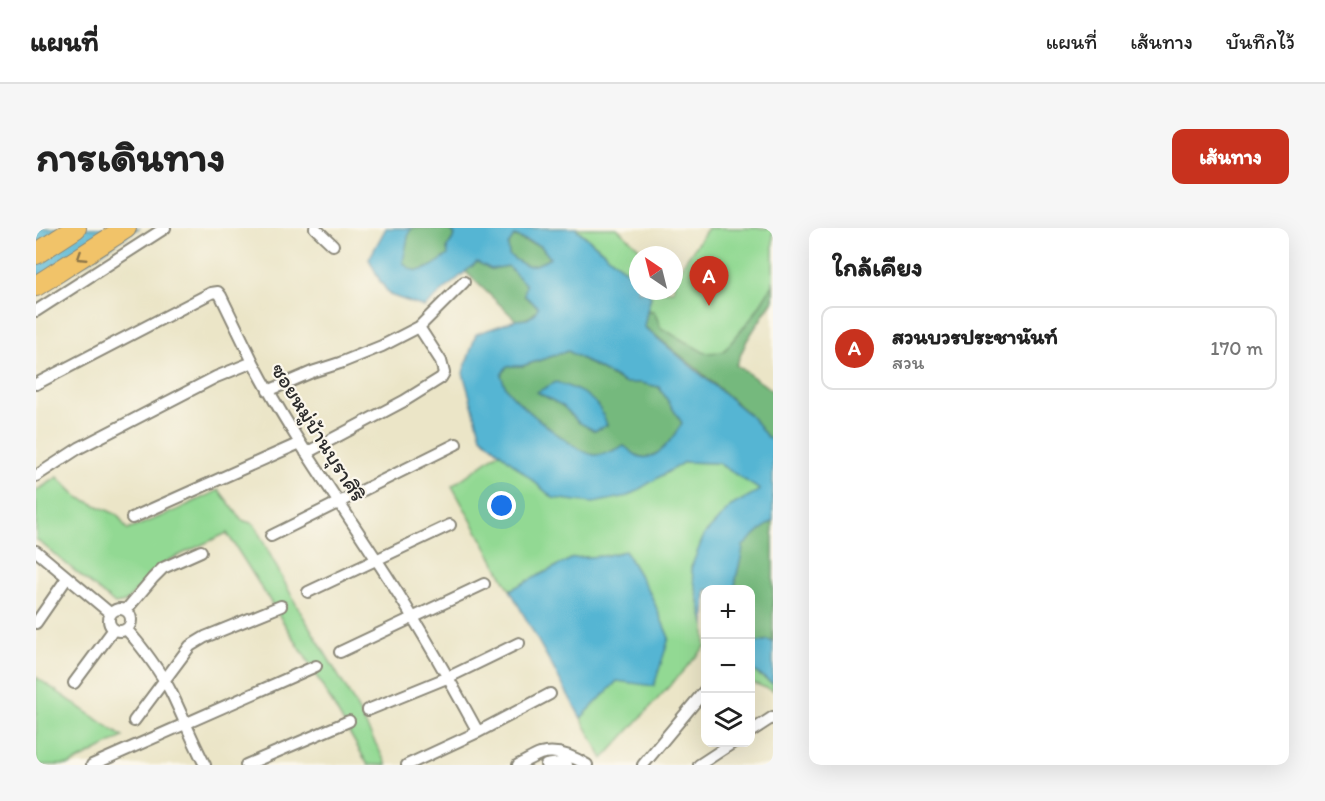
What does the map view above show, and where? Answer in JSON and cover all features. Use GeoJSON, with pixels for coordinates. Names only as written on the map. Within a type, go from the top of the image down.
{"type":"FeatureCollection","features":[{"type":"Feature","properties":{"kind":"highway"},"geometry":{"type":"LineString","coordinates":[[36,254],[76,228]]}},
{"type":"Feature","properties":{"kind":"highway"},"geometry":{"type":"LineString","coordinates":[[36,286],[126,228]]}},
{"type":"Feature","properties":{"kind":"street"},"geometry":{"type":"LineString","coordinates":[[36,311],[165,228]]}},
{"type":"Feature","properties":{"kind":"street"},"geometry":{"type":"LineString","coordinates":[[315,228],[333,245]]}},
{"type":"Feature","properties":{"kind":"street"},"geometry":{"type":"LineString","coordinates":[[268,391],[382,346],[419,327],[464,282]]}},
{"type":"Feature","properties":{"kind":"street"},"geometry":{"type":"LineString","coordinates":[[36,384],[211,293],[218,292],[253,362]]}},
{"type":"Feature","properties":{"kind":"street"},"geometry":{"type":"LineString","coordinates":[[132,518],[303,448],[404,400],[441,378],[444,374],[441,362],[419,327]]}},
{"type":"Feature","properties":{"kind":"street","name":"ซอยหมู่บ้านบุราศิริ"},"geometry":{"type":"LineString","coordinates":[[36,476],[79,448],[216,377],[253,362],[303,448],[413,617],[449,677],[478,732]]}},
{"type":"Feature","properties":{"kind":"street"},"geometry":{"type":"LineString","coordinates":[[271,536],[456,444]]}},
{"type":"Feature","properties":{"kind":"street"},"geometry":{"type":"LineString","coordinates":[[308,592],[450,525]]}},
{"type":"Feature","properties":{"kind":"street"},"geometry":{"type":"LineString","coordinates":[[36,551],[110,614]]}},
{"type":"Feature","properties":{"kind":"street"},"geometry":{"type":"LineString","coordinates":[[126,610],[163,568],[201,551]]}},
{"type":"Feature","properties":{"kind":"street"},"geometry":{"type":"LineString","coordinates":[[36,623],[67,578]]}},
{"type":"Feature","properties":{"kind":"street"},"geometry":{"type":"LineString","coordinates":[[340,652],[484,584]]}},
{"type":"Feature","properties":{"kind":"street"},"geometry":{"type":"LineString","coordinates":[[134,721],[190,646],[205,637],[281,606]]}},
{"type":"Feature","properties":{"kind":"street"},"geometry":{"type":"LineString","coordinates":[[118,609],[126,610],[131,617],[129,626],[122,631],[114,629],[109,622],[110,614],[118,609]]}},
{"type":"Feature","properties":{"kind":"street"},"geometry":{"type":"LineString","coordinates":[[74,683],[114,629]]}},
{"type":"Feature","properties":{"kind":"street"},"geometry":{"type":"LineString","coordinates":[[126,629],[143,649],[171,691],[205,765]]}},
{"type":"Feature","properties":{"kind":"street"},"geometry":{"type":"LineString","coordinates":[[368,710],[449,677],[519,642]]}},
{"type":"Feature","properties":{"kind":"street"},"geometry":{"type":"LineString","coordinates":[[92,765],[316,666]]}},
{"type":"Feature","properties":{"kind":"street"},"geometry":{"type":"LineString","coordinates":[[649,763],[702,693]]}},
{"type":"Feature","properties":{"kind":"street"},"geometry":{"type":"LineString","coordinates":[[406,765],[478,732],[550,694]]}},
{"type":"Feature","properties":{"kind":"street"},"geometry":{"type":"LineString","coordinates":[[755,729],[773,717]]}},
{"type":"Feature","properties":{"kind":"street"},"geometry":{"type":"LineString","coordinates":[[246,765],[349,721]]}},
{"type":"Feature","properties":{"kind":"street"},"geometry":{"type":"LineString","coordinates":[[699,765],[726,747]]}},
{"type":"Feature","properties":{"kind":"street"},"geometry":{"type":"LineString","coordinates":[[518,765],[537,761],[546,753],[564,754],[577,758],[587,765]]}},
{"type":"Feature","properties":{"kind":"street"},"geometry":{"type":"LineString","coordinates":[[546,765],[559,763],[567,765]]}},
{"type":"Feature","properties":{"kind":"green space"},"geometry":{"type":"Polygon","coordinates":[[[412,228],[449,228],[455,235],[447,248],[448,255],[425,269],[413,270],[407,267],[402,262],[412,228]]]}},
{"type":"Feature","properties":{"kind":"green space"},"geometry":{"type":"Polygon","coordinates":[[[576,228],[617,228],[637,246],[629,246],[629,273],[576,228]]]}},
{"type":"Feature","properties":{"kind":"green space"},"geometry":{"type":"Polygon","coordinates":[[[708,228],[773,228],[773,300],[747,340],[736,365],[727,376],[653,325],[654,311],[647,311],[650,300],[683,300],[683,264],[708,228]]]}},
{"type":"Feature","properties":{"kind":"green space"},"geometry":{"type":"Polygon","coordinates":[[[514,236],[541,246],[550,258],[529,266],[520,262],[509,255],[508,245],[514,236]]]}},
{"type":"Feature","properties":{"kind":"green space"},"geometry":{"type":"Polygon","coordinates":[[[477,262],[491,269],[508,266],[527,285],[524,296],[539,307],[535,313],[527,318],[516,320],[465,271],[477,262]]]}},
{"type":"Feature","properties":{"kind":"green space"},"geometry":{"type":"Polygon","coordinates":[[[773,284],[773,300],[747,340],[736,365],[773,391],[773,441],[767,437],[753,418],[644,326],[647,311],[654,311],[661,328],[705,353],[723,352],[753,316],[773,284]]]}},
{"type":"Feature","properties":{"kind":"green space"},"geometry":{"type":"Polygon","coordinates":[[[568,351],[624,383],[641,383],[659,387],[682,423],[663,448],[650,457],[636,455],[624,446],[602,455],[585,452],[549,428],[508,390],[501,375],[507,366],[523,366],[568,351]],[[537,392],[563,406],[578,422],[595,431],[607,425],[537,392]]]}},
{"type":"Feature","properties":{"kind":"green space"},"geometry":{"type":"Polygon","coordinates":[[[500,452],[553,498],[663,475],[683,462],[718,463],[761,490],[731,506],[691,567],[701,610],[701,651],[603,759],[581,718],[617,681],[669,638],[651,595],[625,551],[604,556],[573,558],[510,590],[452,486],[500,452]]]}},
{"type":"Feature","properties":{"kind":"green space"},"geometry":{"type":"Polygon","coordinates":[[[58,477],[78,497],[118,515],[127,530],[219,490],[242,520],[254,524],[297,606],[350,695],[387,765],[368,765],[306,658],[227,533],[167,561],[125,602],[115,604],[36,539],[36,491],[58,477]]]}},
{"type":"Feature","properties":{"kind":"green space"},"geometry":{"type":"Polygon","coordinates":[[[773,521],[773,642],[755,642],[755,585],[735,585],[742,546],[773,521]]]}},
{"type":"Feature","properties":{"kind":"green space"},"geometry":{"type":"Polygon","coordinates":[[[755,672],[773,684],[773,691],[755,684],[755,672]]]}},
{"type":"Feature","properties":{"kind":"green space"},"geometry":{"type":"Polygon","coordinates":[[[36,677],[123,737],[69,765],[36,765],[36,677]]]}},
{"type":"Feature","properties":{"kind":"water"},"geometry":{"type":"Polygon","coordinates":[[[36,228],[139,228],[36,296],[36,228]]]}},
{"type":"Feature","properties":{"kind":"water"},"geometry":{"type":"Polygon","coordinates":[[[386,228],[412,228],[409,232],[403,262],[413,270],[425,269],[448,255],[447,248],[455,235],[449,228],[575,228],[629,273],[629,300],[650,300],[644,327],[753,418],[767,437],[773,441],[773,521],[743,546],[735,585],[701,585],[701,610],[691,568],[704,535],[731,506],[760,490],[718,463],[684,462],[628,496],[593,503],[553,498],[481,436],[463,373],[476,334],[516,320],[527,319],[534,315],[538,307],[524,295],[526,285],[508,266],[491,269],[477,262],[424,307],[390,295],[369,259],[386,228]],[[514,236],[508,245],[509,255],[524,265],[538,264],[550,258],[541,246],[514,236]],[[568,351],[522,366],[507,366],[501,375],[508,390],[525,408],[549,428],[585,452],[602,455],[624,446],[636,455],[650,457],[663,448],[682,423],[659,387],[641,383],[625,383],[568,351]]]}},
{"type":"Feature","properties":{"kind":"water"},"geometry":{"type":"Polygon","coordinates":[[[556,382],[588,396],[599,408],[607,425],[595,431],[578,422],[563,406],[537,392],[556,382]]]}},
{"type":"Feature","properties":{"kind":"water"},"geometry":{"type":"Polygon","coordinates":[[[625,551],[651,595],[669,638],[654,686],[617,681],[581,718],[510,590],[573,558],[604,556],[625,551]]]}},
{"type":"Feature","properties":{"kind":"water"},"geometry":{"type":"Polygon","coordinates":[[[768,640],[773,642],[773,684],[755,672],[756,643],[768,640]]]}},
{"type":"Feature","properties":{"kind":"place","name":"สวนบวรประชานันท์"},"geometry":{"type":"Point","coordinates":[709,306]}}]}
